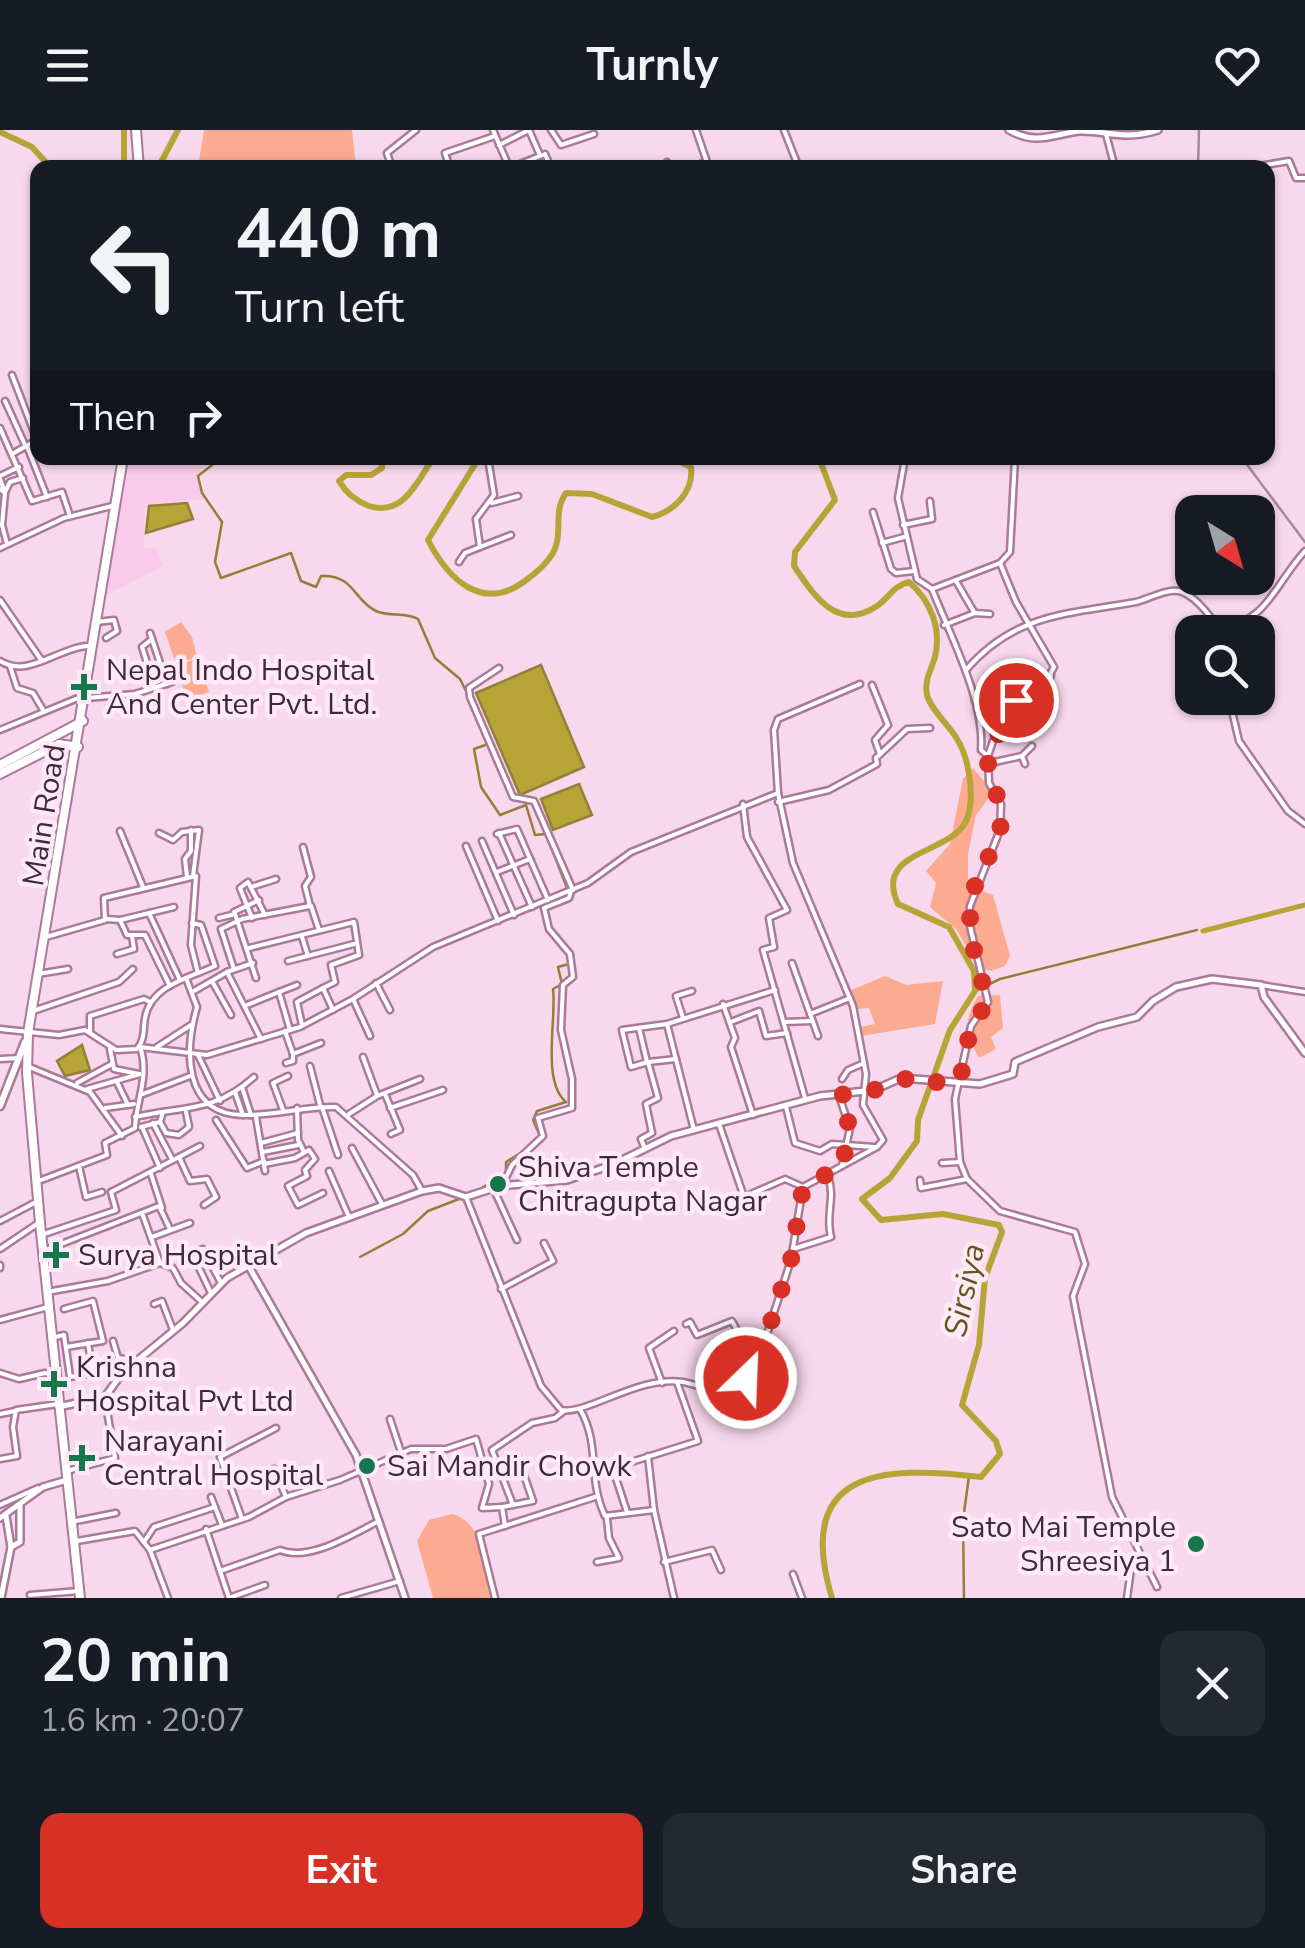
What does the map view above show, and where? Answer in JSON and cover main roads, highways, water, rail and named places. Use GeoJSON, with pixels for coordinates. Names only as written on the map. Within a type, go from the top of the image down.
{"type":"FeatureCollection","features":[{"type":"Feature","properties":{"kind":"main road"},"geometry":{"type":"LineString","coordinates":[[136,130],[138,160]]}},
{"type":"Feature","properties":{"kind":"main road","name":"Main Road"},"geometry":{"type":"LineString","coordinates":[[79,1594],[42,1251],[27,1069],[28,1034],[83,721],[122,465]]}},
{"type":"Feature","properties":{"kind":"main road"},"geometry":{"type":"LineString","coordinates":[[0,774],[83,721]]}},
{"type":"Feature","properties":{"kind":"main road"},"geometry":{"type":"LineString","coordinates":[[0,764],[59,744],[78,747]]}},
{"type":"Feature","properties":{"kind":"main road"},"geometry":{"type":"LineString","coordinates":[[0,1104],[28,1034]]}},
{"type":"Feature","properties":{"kind":"main road"},"geometry":{"type":"LineString","coordinates":[[16,1069],[27,1069]]}},
{"type":"Feature","properties":{"kind":"waterway","name":"Sirsiya"},"geometry":{"type":"LineString","coordinates":[[124,130],[124,160]]}},
{"type":"Feature","properties":{"kind":"waterway","name":"Sirsiya"},"geometry":{"type":"LineString","coordinates":[[162,160],[178,130]]}},
{"type":"Feature","properties":{"kind":"waterway","name":"Sirsiya"},"geometry":{"type":"LineString","coordinates":[[0,132],[32,147],[44,160]]}},
{"type":"Feature","properties":{"kind":"waterway"},"geometry":{"type":"LineString","coordinates":[[212,465],[198,476],[202,493],[222,522],[215,562],[221,578],[291,553],[301,581],[316,587],[321,576],[340,579],[376,611],[418,619],[435,658],[460,679],[468,695]]}},
{"type":"Feature","properties":{"kind":"waterway","name":"Sirsiya"},"geometry":{"type":"LineString","coordinates":[[382,465],[371,475],[346,475],[339,481],[356,499],[381,508],[408,495],[428,465]]}},
{"type":"Feature","properties":{"kind":"waterway","name":"Sirsiya"},"geometry":{"type":"LineString","coordinates":[[475,465],[428,540],[457,579],[469,588],[495,593],[525,581],[550,557],[556,546],[560,508],[566,493],[592,494],[652,517],[675,505],[686,492],[691,476],[691,467],[687,465]]}},
{"type":"Feature","properties":{"kind":"waterway","name":"Sirsiya"},"geometry":{"type":"LineString","coordinates":[[822,465],[835,500],[795,552],[794,566],[818,598],[838,613],[863,613],[909,582],[923,597],[937,636],[927,695],[961,747],[971,790],[966,821],[945,841],[904,863],[893,886],[898,904],[949,927],[974,971],[975,991],[950,1030],[918,1120],[917,1141],[890,1178],[862,1199],[881,1220],[943,1214],[999,1225],[1002,1232],[985,1278],[979,1345],[962,1405],[996,1441],[1000,1454],[981,1477],[910,1473],[880,1476],[854,1485],[836,1500],[825,1523],[823,1556],[832,1598]]}},
{"type":"Feature","properties":{"kind":"waterway"},"geometry":{"type":"LineString","coordinates":[[488,744],[474,749],[481,787],[500,815],[526,805],[535,835],[546,834],[567,888]]}},
{"type":"Feature","properties":{"kind":"waterway"},"geometry":{"type":"LineString","coordinates":[[543,908],[568,895]]}},
{"type":"Feature","properties":{"kind":"waterway"},"geometry":{"type":"LineString","coordinates":[[1203,931],[1305,905]]}},
{"type":"Feature","properties":{"kind":"waterway"},"geometry":{"type":"LineString","coordinates":[[975,991],[1000,979],[1197,930]]}},
{"type":"Feature","properties":{"kind":"waterway"},"geometry":{"type":"LineString","coordinates":[[559,943],[568,956]]}},
{"type":"Feature","properties":{"kind":"waterway"},"geometry":{"type":"LineString","coordinates":[[536,1140],[540,1136],[533,1120],[537,1111],[566,1102],[558,1092],[552,1064],[553,989],[562,984],[558,967],[569,964]]}},
{"type":"Feature","properties":{"kind":"waterway"},"geometry":{"type":"LineString","coordinates":[[475,1192],[506,1173],[506,1162],[522,1152]]}},
{"type":"Feature","properties":{"kind":"waterway"},"geometry":{"type":"LineString","coordinates":[[360,1257],[403,1234],[428,1211],[459,1199]]}},
{"type":"Feature","properties":{"kind":"waterway"},"geometry":{"type":"LineString","coordinates":[[964,1598],[963,1520],[969,1476]]}},
{"type":"Feature","properties":{"kind":"railway"},"geometry":{"type":"LineString","coordinates":[[1198,160],[1199,130]]}},
{"type":"Feature","properties":{"kind":"railway"},"geometry":{"type":"LineString","coordinates":[[1247,465],[1305,542]]}},
{"type":"Feature","properties":{"kind":"place","name":"Nepal Indo Hospital And Center Pvt. Ltd."},"geometry":{"type":"Point","coordinates":[84,687]}},
{"type":"Feature","properties":{"kind":"place","name":"Shiva Temple Chitragupta Nagar"},"geometry":{"type":"Point","coordinates":[498,1184]}},
{"type":"Feature","properties":{"kind":"place","name":"Surya Hospital"},"geometry":{"type":"Point","coordinates":[56,1255]}},
{"type":"Feature","properties":{"kind":"place","name":"Krishna Hospital Pvt Ltd"},"geometry":{"type":"Point","coordinates":[54,1384]}},
{"type":"Feature","properties":{"kind":"place","name":"Narayani Central Hospital"},"geometry":{"type":"Point","coordinates":[82,1458]}},
{"type":"Feature","properties":{"kind":"place","name":"Sai Mandir Chowk"},"geometry":{"type":"Point","coordinates":[367,1466]}},
{"type":"Feature","properties":{"kind":"place","name":"Sato Mai Temple Shreesiya 1"},"geometry":{"type":"Point","coordinates":[1196,1544]}}]}
